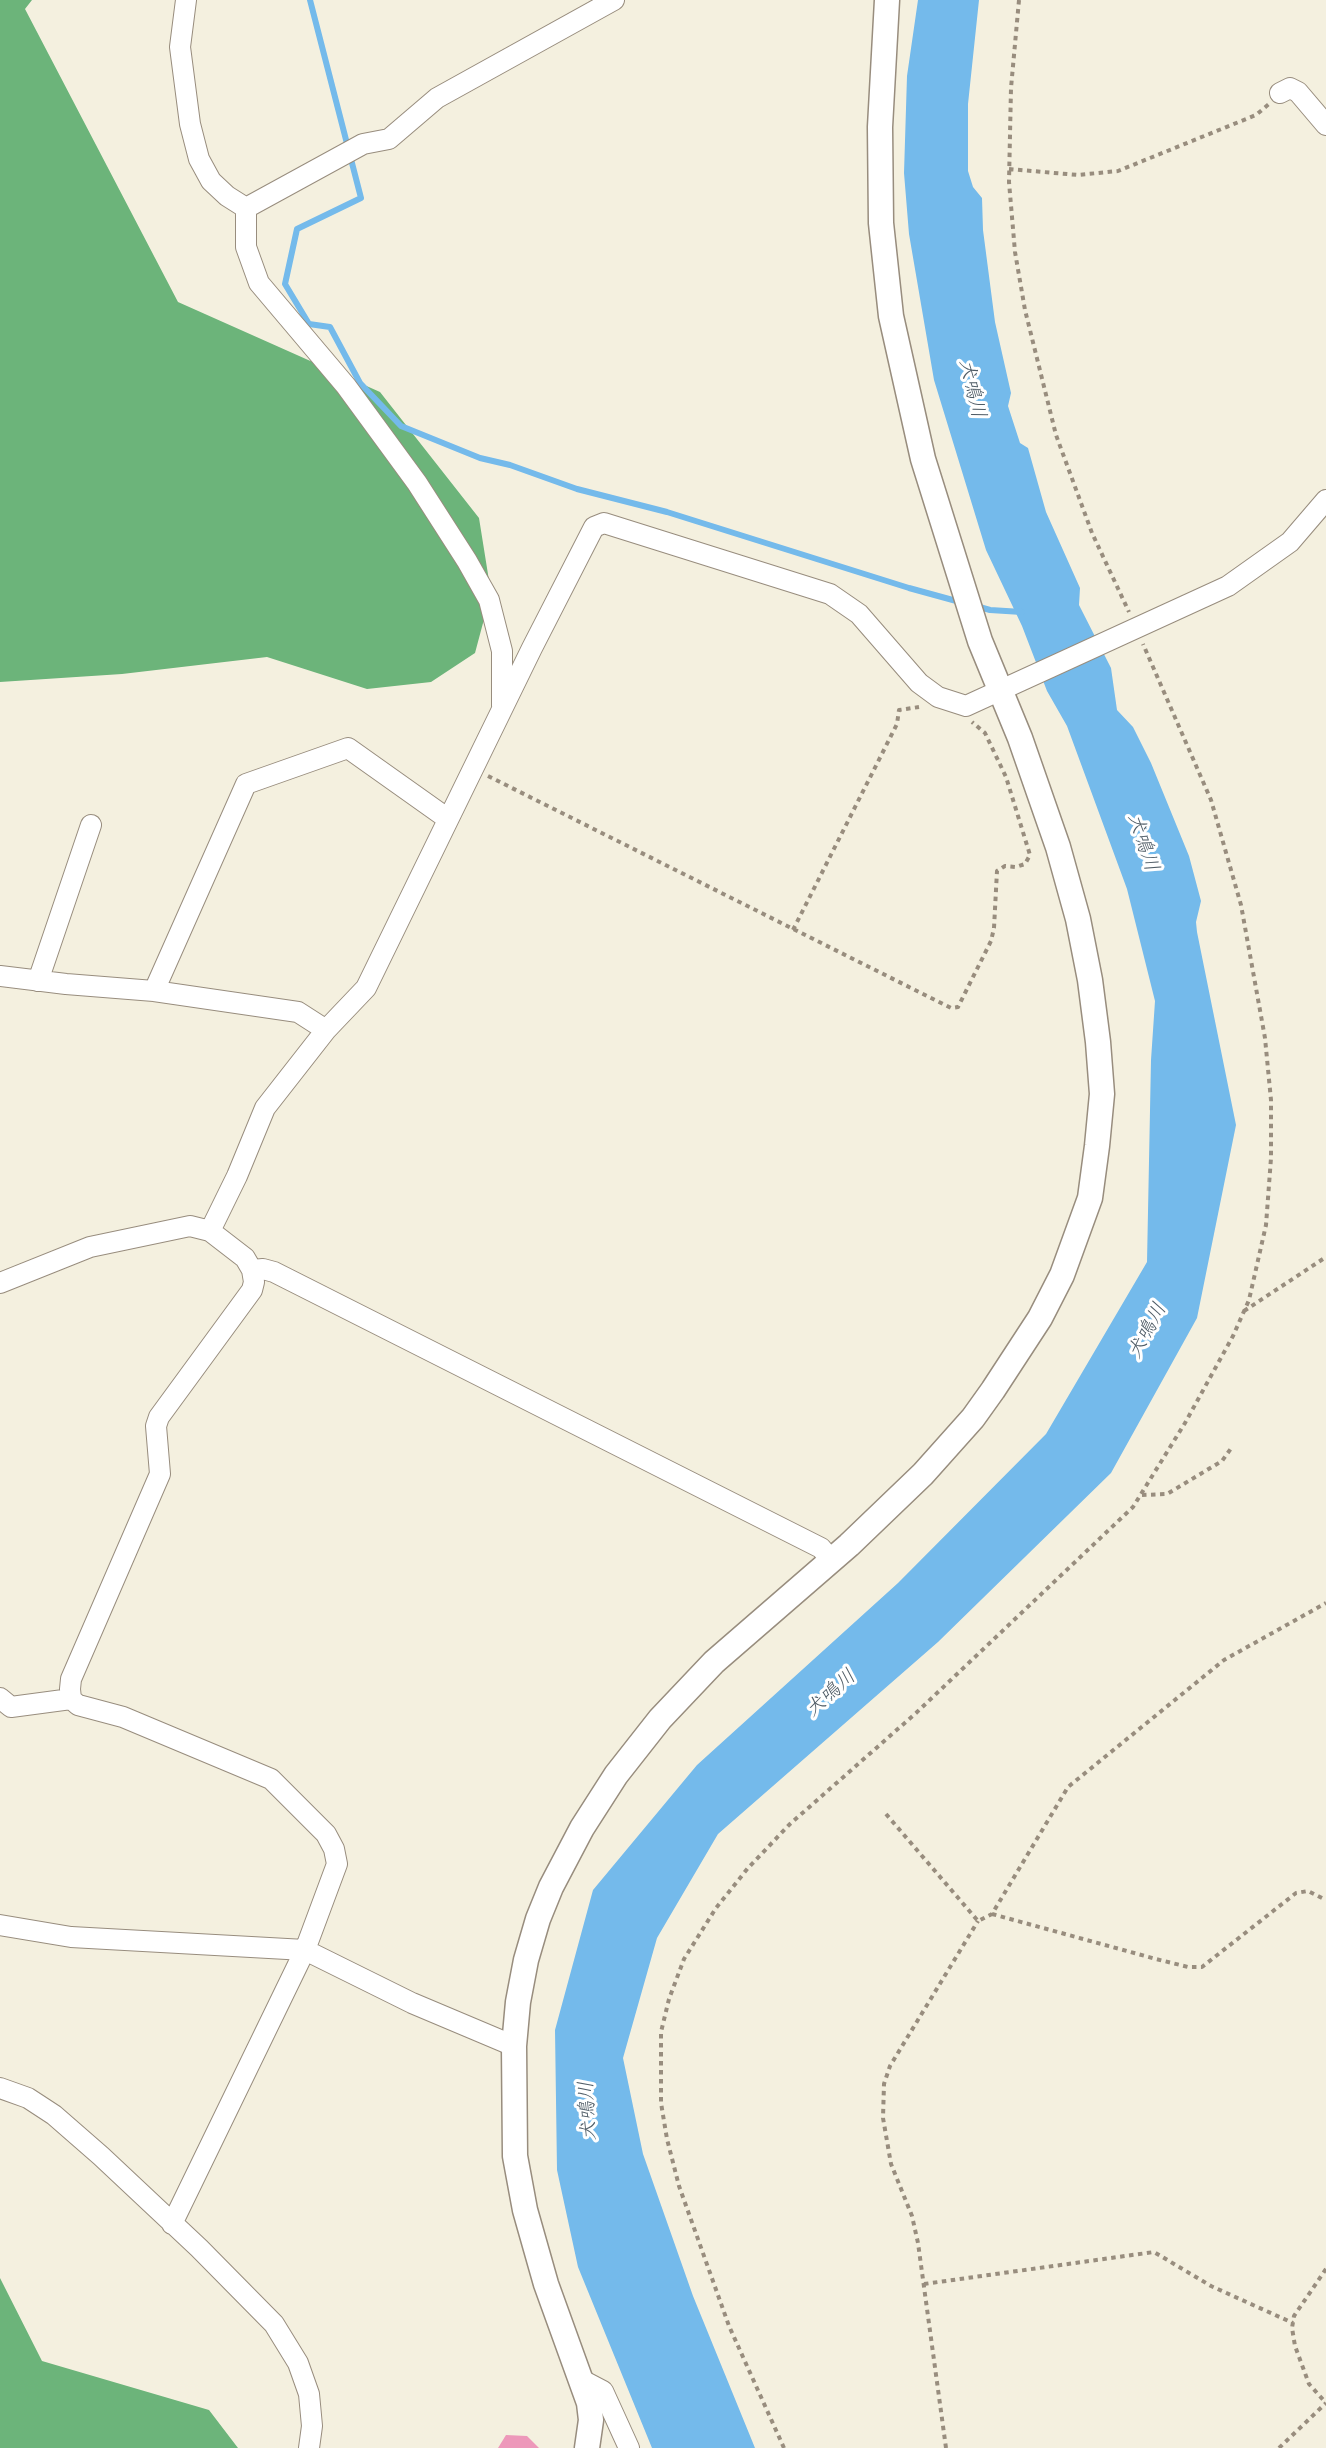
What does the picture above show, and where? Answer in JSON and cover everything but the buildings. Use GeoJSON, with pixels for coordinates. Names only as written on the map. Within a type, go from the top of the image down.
{"type":"FeatureCollection","features":[{"type":"Feature","properties":{"kind":"street"},"geometry":{"type":"LineString","coordinates":[[186,0],[180,47],[190,124],[199,159],[211,181],[227,196],[246,208]]}},
{"type":"Feature","properties":{"kind":"street"},"geometry":{"type":"LineString","coordinates":[[246,208],[363,144],[389,139],[437,98],[614,0]]}},
{"type":"Feature","properties":{"kind":"street"},"geometry":{"type":"LineString","coordinates":[[587,2448],[591,2420],[589,2403],[546,2284],[525,2210],[514,2156],[514,2046],[518,2002],[526,1960],[538,1919],[564,1860],[616,1775],[660,1719],[714,1662],[832,1561],[923,1474],[972,1418],[1035,1327],[1062,1275],[1090,1198],[1102,1094],[1090,980],[1078,919],[1058,847],[1020,738],[999,692],[980,641],[923,459],[891,316],[881,223],[880,191],[880,127],[887,0]]}},
{"type":"Feature","properties":{"kind":"street"},"geometry":{"type":"LineString","coordinates":[[1280,93],[1290,88],[1298,92],[1326,125]]}},
{"type":"Feature","properties":{"kind":"street"},"geometry":{"type":"LineString","coordinates":[[246,208],[246,247],[259,283],[345,386],[417,483],[489,600],[502,651],[502,712]]}},
{"type":"Feature","properties":{"kind":"street"},"geometry":{"type":"LineString","coordinates":[[210,1231],[266,1108],[326,1030],[366,988],[594,527],[604,523],[830,594],[859,614],[919,682],[938,697],[966,706],[1228,586],[1290,542],[1326,500]]}},
{"type":"Feature","properties":{"kind":"street"},"geometry":{"type":"LineString","coordinates":[[154,991],[246,784],[348,748],[448,819]]}},
{"type":"Feature","properties":{"kind":"street"},"geometry":{"type":"LineString","coordinates":[[38,981],[91,825]]}},
{"type":"Feature","properties":{"kind":"street"},"geometry":{"type":"LineString","coordinates":[[0,976],[154,991],[298,1012],[326,1030]]}},
{"type":"Feature","properties":{"kind":"street"},"geometry":{"type":"LineString","coordinates":[[0,1283],[90,1247],[190,1226],[210,1231],[245,1258],[252,1270],[254,1282],[252,1290],[159,1417],[156,1426],[160,1474],[71,1679],[71,1699]]}},
{"type":"Feature","properties":{"kind":"street"},"geometry":{"type":"LineString","coordinates":[[252,1270],[263,1269],[274,1272],[821,1548],[832,1561]]}},
{"type":"Feature","properties":{"kind":"street"},"geometry":{"type":"LineString","coordinates":[[0,1698],[11,1707],[71,1699],[78,1705],[123,1717],[272,1779],[327,1834],[334,1849],[337,1864],[305,1950],[172,2223]]}},
{"type":"Feature","properties":{"kind":"street"},"geometry":{"type":"LineString","coordinates":[[0,1924],[71,1937],[305,1950],[412,2003],[514,2046]]}},
{"type":"Feature","properties":{"kind":"street"},"geometry":{"type":"LineString","coordinates":[[0,2088],[28,2098],[54,2115],[172,2223],[274,2324],[298,2363],[309,2394],[312,2426],[309,2448]]}},
{"type":"Feature","properties":{"kind":"street"},"geometry":{"type":"LineString","coordinates":[[582,2380],[603,2391],[629,2448]]}},
{"type":"Feature","properties":{"kind":"path"},"geometry":{"type":"LineString","coordinates":[[784,2448],[729,2326],[679,2186],[667,2139],[661,2103],[659,2063],[661,2032],[669,1999],[684,1959],[716,1908],[748,1868],[789,1824],[916,1713],[1133,1507],[1185,1423],[1233,1336],[1244,1311],[1257,1268],[1267,1214],[1271,1158],[1271,1112],[1265,1038],[1241,905],[1211,800],[1092,533],[1056,435],[1036,363],[1015,252],[1009,169],[1011,88],[1019,0]]}},
{"type":"Feature","properties":{"kind":"path"},"geometry":{"type":"LineString","coordinates":[[1009,169],[1078,175],[1118,171],[1256,116],[1280,93]]}},
{"type":"Feature","properties":{"kind":"path"},"geometry":{"type":"LineString","coordinates":[[793,930],[897,724],[899,710],[920,707],[927,710]]}},
{"type":"Feature","properties":{"kind":"path"},"geometry":{"type":"LineString","coordinates":[[474,769],[951,1008],[958,1006],[991,940],[994,928],[997,871],[1005,866],[1016,867],[1025,864],[1029,855],[1006,777],[985,734],[968,719]]}},
{"type":"Feature","properties":{"kind":"path"},"geometry":{"type":"LineString","coordinates":[[1244,1311],[1326,1257]]}},
{"type":"Feature","properties":{"kind":"path"},"geometry":{"type":"LineString","coordinates":[[1142,1495],[1167,1494],[1222,1461],[1232,1447]]}},
{"type":"Feature","properties":{"kind":"path"},"geometry":{"type":"LineString","coordinates":[[946,2448],[924,2284],[912,2216],[891,2164],[882,2118],[884,2084],[890,2066],[978,1921],[992,1914],[1068,1787],[1224,1660],[1326,1604]]}},
{"type":"Feature","properties":{"kind":"path"},"geometry":{"type":"LineString","coordinates":[[886,1814],[978,1921]]}},
{"type":"Feature","properties":{"kind":"path"},"geometry":{"type":"LineString","coordinates":[[992,1914],[1156,1959],[1188,1967],[1202,1967],[1296,1893],[1308,1891],[1326,1900]]}},
{"type":"Feature","properties":{"kind":"path"},"geometry":{"type":"LineString","coordinates":[[924,2284],[1155,2252],[1211,2286],[1293,2323]]}},
{"type":"Feature","properties":{"kind":"path"},"geometry":{"type":"LineString","coordinates":[[1279,2448],[1326,2403],[1309,2384],[1295,2346],[1293,2323],[1294,2316],[1326,2269]]}},
{"type":"Feature","properties":{"kind":"green space"},"geometry":{"type":"Polygon","coordinates":[[[0,0],[32,0],[25,9],[178,302],[380,392],[479,518],[491,593],[475,653],[431,682],[367,689],[267,657],[122,674],[0,682],[0,0]]]}},
{"type":"Feature","properties":{"kind":"green space"},"geometry":{"type":"Polygon","coordinates":[[[0,2278],[42,2361],[209,2410],[238,2448],[0,2448],[0,2278]]]}},
{"type":"Feature","properties":{"kind":"water","name":"犬鳴川"},"geometry":{"type":"Polygon","coordinates":[[[918,0],[979,0],[968,104],[968,171],[973,187],[982,198],[983,230],[995,322],[1011,393],[1008,406],[1020,443],[1028,448],[1046,512],[1080,588],[1079,605],[1111,668],[1117,710],[1133,727],[1151,763],[1189,856],[1201,901],[1196,922],[1197,932],[1236,1125],[1197,1318],[1111,1473],[938,1642],[718,1834],[657,1938],[623,2058],[643,2154],[693,2296],[755,2448],[652,2448],[578,2267],[557,2170],[555,2030],[593,1890],[697,1765],[898,1583],[1046,1434],[1147,1262],[1151,1060],[1155,1001],[1127,889],[1067,726],[1047,691],[1022,626],[986,550],[934,380],[909,234],[904,173],[907,76],[918,0]]]}},
{"type":"Feature","properties":{"kind":"waterway"},"geometry":{"type":"LineString","coordinates":[[310,0],[361,198],[297,229],[285,284],[309,324],[330,327],[360,383],[401,426],[480,458],[510,465],[577,489],[667,512],[960,602]]}},
{"type":"Feature","properties":{"kind":"waterway"},"geometry":{"type":"LineString","coordinates":[[976,606],[990,610],[1022,612]]}}]}
